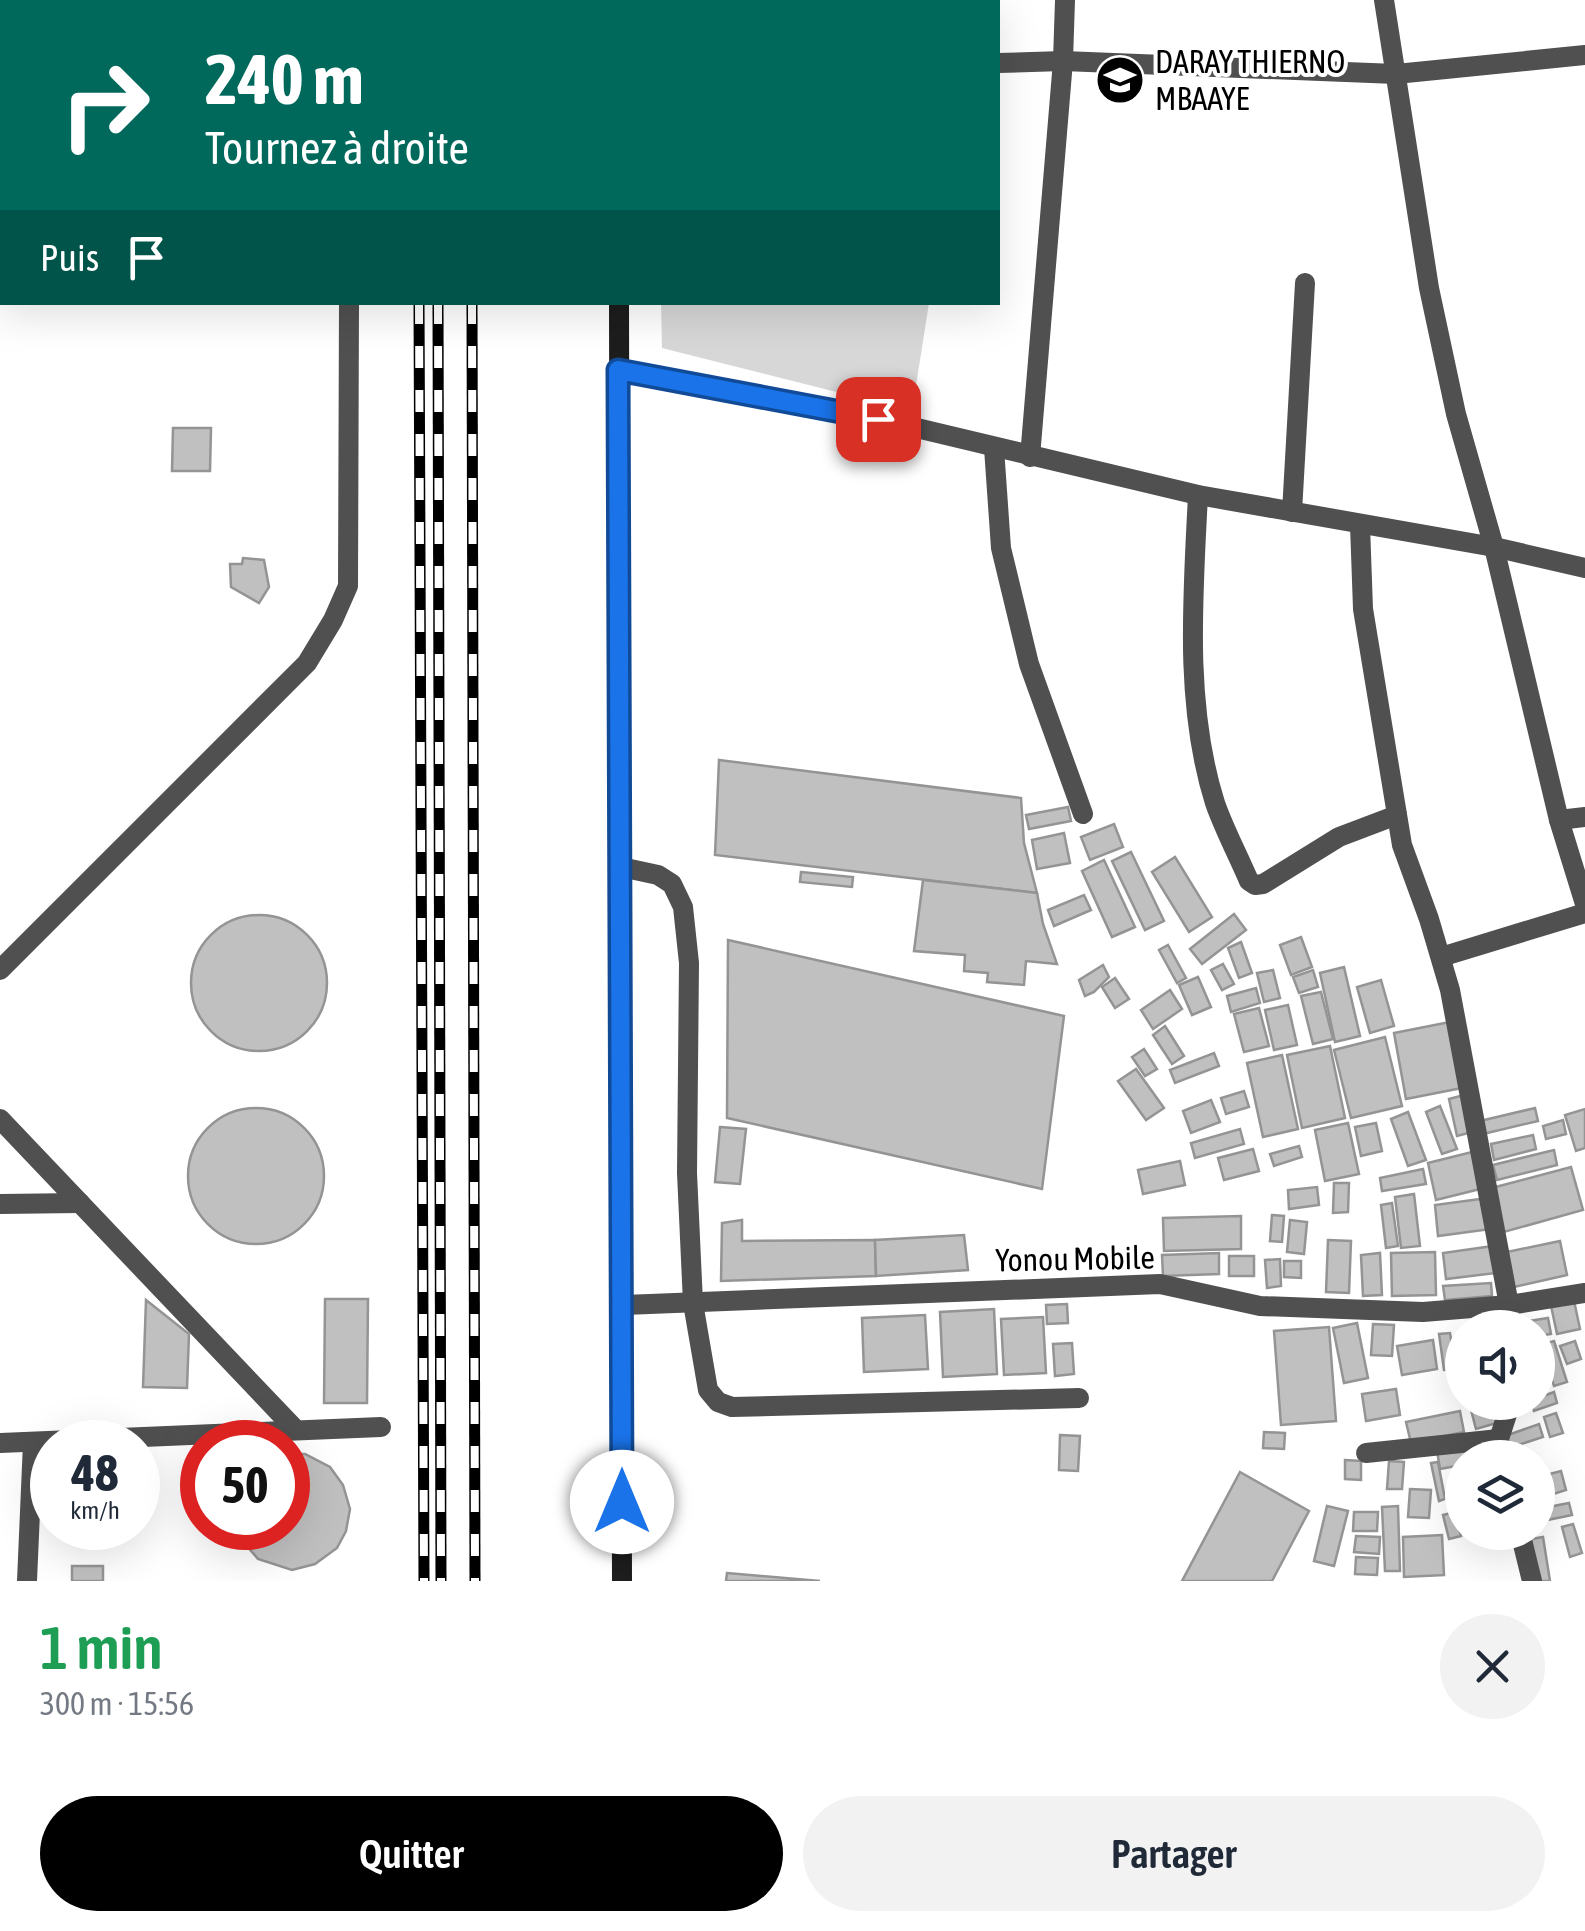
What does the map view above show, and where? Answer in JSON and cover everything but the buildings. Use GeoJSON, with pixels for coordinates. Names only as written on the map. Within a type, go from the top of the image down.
{"type":"FeatureCollection","features":[{"type":"Feature","properties":{"kind":"main road"},"geometry":{"type":"LineString","coordinates":[[618,305],[622,1581]]}},
{"type":"Feature","properties":{"kind":"street"},"geometry":{"type":"LineString","coordinates":[[1030,456],[1064,61],[1065,0]]}},
{"type":"Feature","properties":{"kind":"street"},"geometry":{"type":"LineString","coordinates":[[1384,0],[1430,288],[1456,414],[1494,547],[1559,820],[1585,904]]}},
{"type":"Feature","properties":{"kind":"street"},"geometry":{"type":"LineString","coordinates":[[1000,63],[1064,61],[1396,74],[1585,54]]}},
{"type":"Feature","properties":{"kind":"street"},"geometry":{"type":"LineString","coordinates":[[1292,512],[1305,283]]}},
{"type":"Feature","properties":{"kind":"street"},"geometry":{"type":"LineString","coordinates":[[0,970],[307,663],[334,620],[348,586],[349,305]]}},
{"type":"Feature","properties":{"kind":"street"},"geometry":{"type":"LineString","coordinates":[[618,370],[878,419],[1198,495],[1494,547],[1585,568]]}},
{"type":"Feature","properties":{"kind":"street"},"geometry":{"type":"LineString","coordinates":[[994,448],[1001,548],[1029,664],[1083,814]]}},
{"type":"Feature","properties":{"kind":"street"},"geometry":{"type":"LineString","coordinates":[[1198,495],[1194,597],[1198,724],[1216,802],[1249,881],[1263,884],[1340,837],[1397,815]]}},
{"type":"Feature","properties":{"kind":"street"},"geometry":{"type":"LineString","coordinates":[[1360,525],[1364,609],[1397,815],[1408,866],[1441,956],[1456,1020],[1509,1310]]}},
{"type":"Feature","properties":{"kind":"street"},"geometry":{"type":"LineString","coordinates":[[1559,820],[1585,817]]}},
{"type":"Feature","properties":{"kind":"street"},"geometry":{"type":"LineString","coordinates":[[621,867],[658,875],[672,884],[683,908],[689,963],[687,1173],[693,1303],[708,1390],[718,1402],[732,1407],[1079,1398]]}},
{"type":"Feature","properties":{"kind":"street"},"geometry":{"type":"LineString","coordinates":[[1441,956],[1585,914]]}},
{"type":"Feature","properties":{"kind":"street"},"geometry":{"type":"LineString","coordinates":[[0,1119],[287,1420]]}},
{"type":"Feature","properties":{"kind":"street"},"geometry":{"type":"LineString","coordinates":[[0,1204],[80,1203]]}},
{"type":"Feature","properties":{"kind":"street","name":"Yonou Mobile"},"geometry":{"type":"LineString","coordinates":[[624,1305],[1160,1284],[1260,1306],[1423,1312],[1509,1305],[1585,1293]]}},
{"type":"Feature","properties":{"kind":"street"},"geometry":{"type":"LineString","coordinates":[[310,1428],[381,1428]]}},
{"type":"Feature","properties":{"kind":"street"},"geometry":{"type":"LineString","coordinates":[[0,1442],[30,1442]]}},
{"type":"Feature","properties":{"kind":"street"},"geometry":{"type":"LineString","coordinates":[[1366,1453],[1445,1450]]}},
{"type":"Feature","properties":{"kind":"street"},"geometry":{"type":"LineString","coordinates":[[28,1581],[30,1525]]}},
{"type":"Feature","properties":{"kind":"street"},"geometry":{"type":"LineString","coordinates":[[1524,1550],[1532,1581]]}},
{"type":"Feature","properties":{"kind":"shaded area"},"geometry":{"type":"Polygon","coordinates":[[[661,305],[929,305],[912,411],[662,348],[661,305]]]}},
{"type":"Feature","properties":{"kind":"railway"},"geometry":{"type":"LineString","coordinates":[[419,305],[424,1581]]}},
{"type":"Feature","properties":{"kind":"railway"},"geometry":{"type":"LineString","coordinates":[[438,305],[441,1581]]}},
{"type":"Feature","properties":{"kind":"railway"},"geometry":{"type":"LineString","coordinates":[[472,305],[475,1581]]}},
{"type":"Feature","properties":{"kind":"place","name":"DARAY THIERNO MBAAYE"},"geometry":{"type":"Point","coordinates":[1120,80]}},
{"type":"Feature","properties":{"kind":"route"},"geometry":{"type":"LineString","coordinates":[[622,1502],[618,370],[878,419]]}}]}
